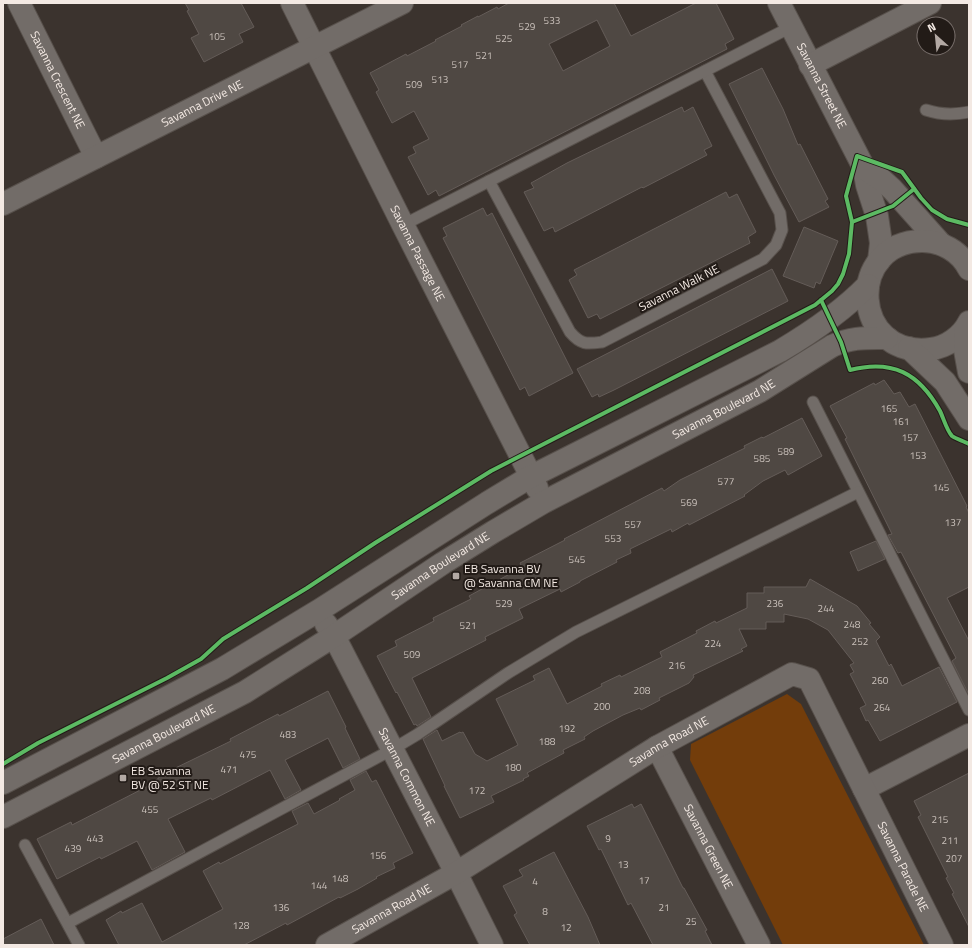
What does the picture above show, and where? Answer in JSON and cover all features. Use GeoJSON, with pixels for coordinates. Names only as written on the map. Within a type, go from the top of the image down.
{"type":"FeatureCollection","features":[{"type":"Feature","properties":{"kind":"street","name":"Savanna Crescent NE"},"geometry":{"type":"LineString","coordinates":[[19,3],[96,157]]}},
{"type":"Feature","properties":{"kind":"street","name":"Savanna Passage NE"},"geometry":{"type":"LineString","coordinates":[[292,3],[544,502]]}},
{"type":"Feature","properties":{"kind":"street","name":"Savanna Drive NE"},"geometry":{"type":"LineString","coordinates":[[3,204],[402,3]]}},
{"type":"Feature","properties":{"kind":"street","name":"Savanna Street NE"},"geometry":{"type":"LineString","coordinates":[[779,3],[864,168],[867,185],[877,216],[881,243],[879,261]]}},
{"type":"Feature","properties":{"kind":"street"},"geometry":{"type":"LineString","coordinates":[[810,65],[930,3]]}},
{"type":"Feature","properties":{"kind":"street","name":"Savanna Street NE"},"geometry":{"type":"LineString","coordinates":[[864,168],[882,180],[954,248],[966,262],[969,269]]}},
{"type":"Feature","properties":{"kind":"street"},"geometry":{"type":"LineString","coordinates":[[954,248],[928,241],[914,241],[889,251],[879,261],[872,272],[868,286],[867,299],[869,312],[875,325],[887,338],[902,347],[919,351],[937,348],[953,341],[967,325]]}},
{"type":"Feature","properties":{"kind":"street","name":"Savanna Boulevard NE"},"geometry":{"type":"LineString","coordinates":[[3,783],[222,669],[318,611],[530,476],[780,351],[802,338],[849,304],[868,286]]}},
{"type":"Feature","properties":{"kind":"street"},"geometry":{"type":"LineString","coordinates":[[967,325],[965,350],[969,372]]}},
{"type":"Feature","properties":{"kind":"street","name":"Savanna Boulevard NE"},"geometry":{"type":"LineString","coordinates":[[3,817],[245,692],[334,636],[443,563],[544,502],[760,391],[832,346],[858,338],[887,338]]}},
{"type":"Feature","properties":{"kind":"street"},"geometry":{"type":"LineString","coordinates":[[909,348],[945,382],[969,419]]}},
{"type":"Feature","properties":{"kind":"street","name":"Savanna Common NE"},"geometry":{"type":"LineString","coordinates":[[318,611],[334,636],[393,749],[492,945]]}},
{"type":"Feature","properties":{"kind":"street","name":"Savanna Road NE"},"geometry":{"type":"LineString","coordinates":[[326,945],[456,873],[657,747],[792,674],[808,679],[864,789]]}},
{"type":"Feature","properties":{"kind":"street"},"geometry":{"type":"LineString","coordinates":[[864,789],[969,735]]}},
{"type":"Feature","properties":{"kind":"street","name":"Savanna Green NE"},"geometry":{"type":"LineString","coordinates":[[657,747],[760,945]]}},
{"type":"Feature","properties":{"kind":"street","name":"Savanna Parade NE"},"geometry":{"type":"LineString","coordinates":[[864,789],[942,945]]}},
{"type":"Feature","properties":{"kind":"lane"},"geometry":{"type":"LineString","coordinates":[[403,225],[791,27]]}},
{"type":"Feature","properties":{"kind":"lane","name":"Savanna Walk NE"},"geometry":{"type":"LineString","coordinates":[[489,181],[570,332],[576,339],[585,344],[602,342],[763,259],[776,245],[782,230],[780,213],[705,71]]}},
{"type":"Feature","properties":{"kind":"lane"},"geometry":{"type":"LineString","coordinates":[[926,110],[935,113],[954,115],[969,112]]}},
{"type":"Feature","properties":{"kind":"lane"},"geometry":{"type":"LineString","coordinates":[[813,402],[969,710]]}},
{"type":"Feature","properties":{"kind":"lane"},"geometry":{"type":"LineString","coordinates":[[68,923],[393,749],[418,734],[508,673],[576,632],[858,492]]}},
{"type":"Feature","properties":{"kind":"lane"},"geometry":{"type":"LineString","coordinates":[[25,844],[79,945]]}},
{"type":"Feature","properties":{"kind":"shaded area"},"geometry":{"type":"Polygon","coordinates":[[[787,694],[801,704],[924,945],[783,945],[690,760],[691,744],[787,694]]]}},
{"type":"Feature","properties":{"kind":"building"},"geometry":{"type":"Polygon","coordinates":[[[185,3],[241,3],[254,27],[239,34],[243,42],[204,62],[191,38],[199,34],[187,11],[189,10],[185,3]]]}},
{"type":"Feature","properties":{"kind":"building"},"geometry":{"type":"Polygon","coordinates":[[[509,3],[614,3],[631,36],[696,3],[716,3],[734,39],[725,44],[727,49],[439,196],[436,190],[428,195],[408,157],[416,153],[413,147],[429,139],[414,111],[392,123],[376,92],[379,90],[370,73],[406,54],[407,56],[436,41],[435,40],[478,16],[497,7],[498,9],[509,3]],[[597,20],[549,44],[563,71],[610,46],[597,20]]]}},
{"type":"Feature","properties":{"kind":"building"},"geometry":{"type":"Polygon","coordinates":[[[762,68],[783,109],[798,145],[800,144],[828,199],[825,201],[829,207],[799,222],[729,84],[762,68]]]}},
{"type":"Feature","properties":{"kind":"building"},"geometry":{"type":"Polygon","coordinates":[[[682,107],[684,112],[693,107],[712,146],[704,150],[707,155],[555,232],[553,227],[544,231],[524,192],[534,188],[531,183],[567,163],[682,107]]]}},
{"type":"Feature","properties":{"kind":"building"},"geometry":{"type":"Polygon","coordinates":[[[726,192],[729,198],[737,194],[756,232],[748,237],[750,243],[600,319],[597,314],[588,318],[569,280],[577,275],[574,270],[726,192]]]}},
{"type":"Feature","properties":{"kind":"building"},"geometry":{"type":"Polygon","coordinates":[[[483,208],[487,216],[492,213],[573,373],[529,396],[525,387],[520,390],[443,238],[447,236],[443,228],[483,208]]]}},
{"type":"Feature","properties":{"kind":"building"},"geometry":{"type":"Polygon","coordinates":[[[804,227],[838,241],[820,284],[816,282],[814,288],[783,276],[804,227]]]}},
{"type":"Feature","properties":{"kind":"building"},"geometry":{"type":"Polygon","coordinates":[[[772,269],[788,301],[614,390],[599,397],[598,394],[592,397],[577,369],[772,269]]]}},
{"type":"Feature","properties":{"kind":"building"},"geometry":{"type":"Polygon","coordinates":[[[884,380],[894,394],[900,392],[909,407],[915,404],[967,506],[966,507],[969,513],[969,587],[947,598],[969,641],[969,695],[952,661],[956,658],[901,552],[898,553],[888,535],[892,534],[845,439],[847,438],[830,406],[874,383],[875,385],[884,380]]]}},
{"type":"Feature","properties":{"kind":"building"},"geometry":{"type":"Polygon","coordinates":[[[802,418],[822,456],[788,475],[785,470],[763,481],[744,495],[745,496],[689,525],[688,523],[672,532],[671,529],[630,549],[631,553],[616,560],[617,562],[580,582],[561,592],[560,589],[519,609],[523,618],[485,637],[486,640],[412,678],[431,717],[417,726],[416,724],[414,725],[377,656],[397,646],[395,641],[434,621],[433,618],[471,599],[469,596],[508,575],[506,572],[521,565],[520,563],[662,488],[664,491],[680,480],[745,448],[744,446],[802,418]]]}},
{"type":"Feature","properties":{"kind":"building"},"geometry":{"type":"Polygon","coordinates":[[[876,541],[885,559],[858,571],[850,552],[876,541]]]}},
{"type":"Feature","properties":{"kind":"building"},"geometry":{"type":"Polygon","coordinates":[[[810,579],[857,606],[880,637],[876,641],[889,666],[891,664],[902,686],[939,667],[957,702],[880,741],[868,720],[866,721],[860,708],[866,705],[850,674],[854,672],[850,665],[854,663],[828,630],[808,619],[784,614],[784,622],[766,622],[766,629],[739,629],[747,646],[741,649],[743,651],[693,675],[694,677],[689,683],[659,698],[660,700],[641,710],[640,708],[623,715],[593,731],[584,737],[585,739],[563,750],[564,753],[527,773],[529,776],[523,779],[524,780],[491,796],[494,802],[460,818],[423,739],[437,730],[442,741],[463,732],[475,754],[487,761],[518,745],[496,699],[535,680],[533,676],[549,668],[567,704],[602,686],[601,684],[620,675],[621,677],[662,657],[660,652],[697,633],[696,631],[715,621],[716,623],[747,608],[747,593],[764,593],[764,587],[806,587],[810,579]]]}},
{"type":"Feature","properties":{"kind":"building"},"geometry":{"type":"Polygon","coordinates":[[[328,691],[360,759],[343,768],[328,738],[285,760],[301,790],[285,799],[270,770],[212,800],[211,798],[168,819],[185,852],[152,870],[137,841],[101,859],[100,857],[57,879],[37,839],[71,822],[72,825],[154,783],[159,776],[231,741],[230,739],[278,714],[279,716],[328,691]]]}},
{"type":"Feature","properties":{"kind":"building"},"geometry":{"type":"Polygon","coordinates":[[[366,771],[372,782],[376,780],[413,853],[393,863],[395,868],[376,877],[377,878],[358,889],[340,898],[339,897],[287,925],[286,923],[244,945],[119,945],[106,920],[121,911],[122,913],[142,903],[162,942],[223,909],[203,871],[219,862],[220,864],[298,824],[292,811],[308,803],[314,814],[340,800],[339,799],[355,790],[350,780],[366,771]]]}},
{"type":"Feature","properties":{"kind":"building"},"geometry":{"type":"Polygon","coordinates":[[[969,773],[969,927],[952,894],[954,893],[946,878],[948,877],[918,817],[921,815],[914,801],[969,773]]]}},
{"type":"Feature","properties":{"kind":"building"},"geometry":{"type":"Polygon","coordinates":[[[632,804],[634,808],[641,804],[683,888],[707,930],[705,931],[712,945],[653,945],[631,903],[628,905],[601,849],[599,850],[587,826],[632,804]]]}},
{"type":"Feature","properties":{"kind":"building"},"geometry":{"type":"Polygon","coordinates":[[[554,852],[588,917],[600,945],[530,945],[514,915],[517,913],[503,886],[523,876],[519,870],[554,852]]]}},
{"type":"Feature","properties":{"kind":"building"},"geometry":{"type":"Polygon","coordinates":[[[41,919],[54,945],[3,945],[3,939],[41,919]]]}},
{"type":"Feature","properties":{"kind":"cycle path"},"geometry":{"type":"LineString","coordinates":[[3,764],[38,743],[167,678],[201,659],[223,639],[307,588],[375,543],[491,471],[815,305],[838,284],[843,274],[849,254],[852,222],[846,196],[857,156],[902,172],[932,210],[947,219],[969,225]]}},
{"type":"Feature","properties":{"kind":"cycle path"},"geometry":{"type":"LineString","coordinates":[[852,222],[893,206],[914,189]]}},
{"type":"Feature","properties":{"kind":"cycle path"},"geometry":{"type":"LineString","coordinates":[[821,300],[841,342],[850,370],[879,366],[903,372],[913,378],[932,398],[940,411],[950,434],[969,444]]}},
{"type":"Feature","properties":{"kind":"place","name":"EB Savanna BV @ Savanna CM NE"},"geometry":{"type":"Point","coordinates":[456,576]}},
{"type":"Feature","properties":{"kind":"place","name":"EB Savanna BV @ 52 ST NE"},"geometry":{"type":"Point","coordinates":[123,778]}}]}
